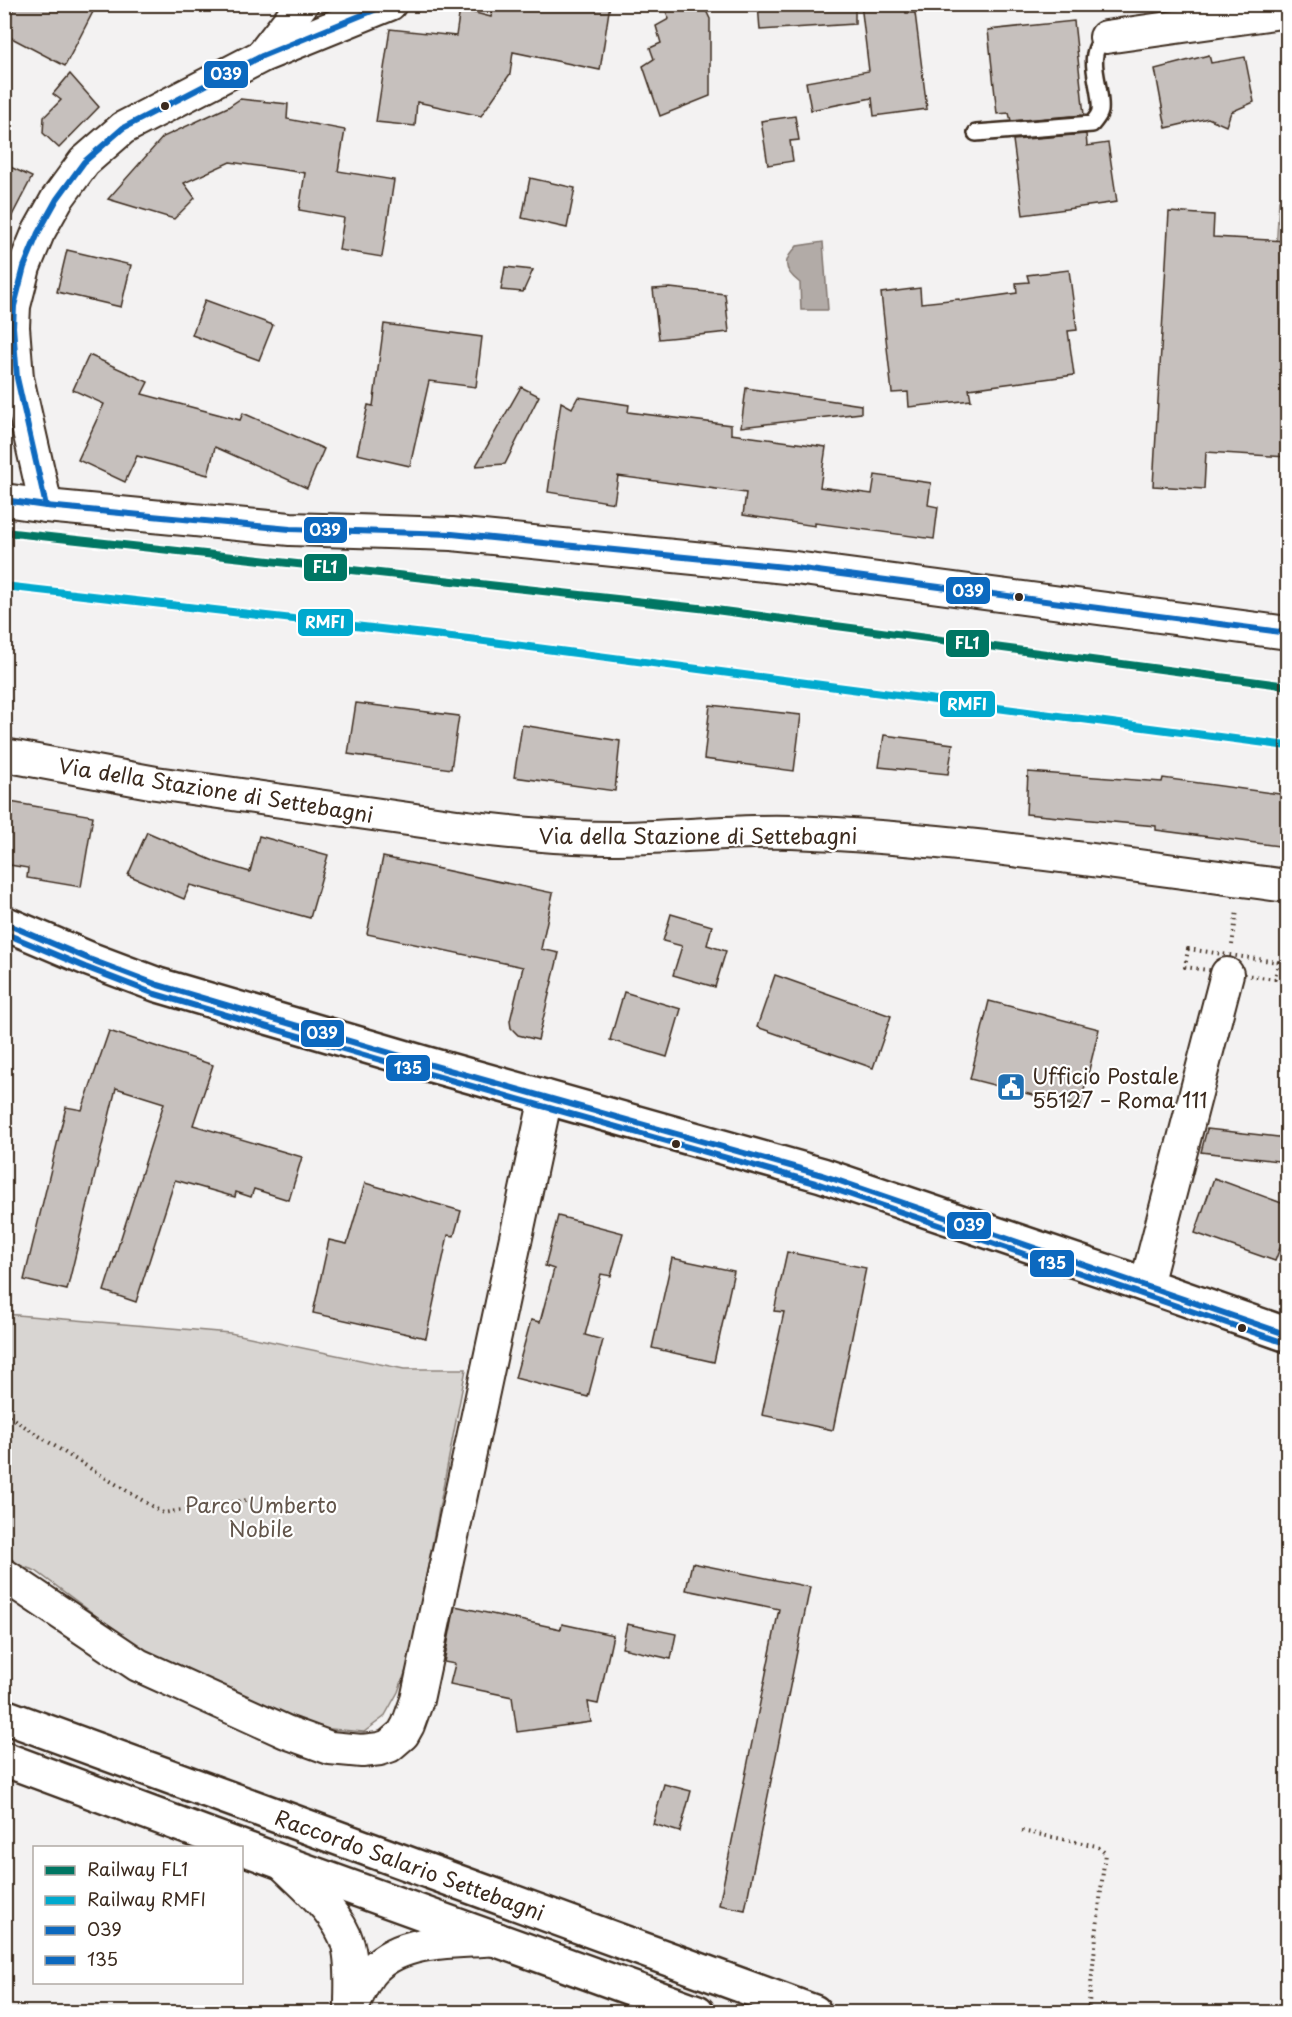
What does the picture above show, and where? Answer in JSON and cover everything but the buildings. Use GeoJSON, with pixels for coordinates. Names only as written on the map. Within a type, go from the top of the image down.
{"type":"FeatureCollection","features":[{"type":"Feature","properties":{"kind":"main road"},"geometry":{"type":"LineString","coordinates":[[4,923],[158,985],[424,1063],[822,1175],[1287,1335]]}},
{"type":"Feature","properties":{"kind":"main road","name":"Raccordo Salario Settebagni"},"geometry":{"type":"LineString","coordinates":[[4,1716],[814,2013]]}},
{"type":"Feature","properties":{"kind":"main road","name":"Raccordo Salario Settebagni"},"geometry":{"type":"LineString","coordinates":[[4,1759],[238,1846]]}},
{"type":"Feature","properties":{"kind":"main road","name":"Raccordo Salario Settebagni"},"geometry":{"type":"LineString","coordinates":[[243,1848],[696,2013]]}},
{"type":"Feature","properties":{"kind":"street"},"geometry":{"type":"LineString","coordinates":[[262,56],[302,4]]}},
{"type":"Feature","properties":{"kind":"street"},"geometry":{"type":"LineString","coordinates":[[46,506],[22,407],[13,350],[14,306],[24,267],[38,233],[57,199],[84,162],[123,128],[262,56],[390,4]]}},
{"type":"Feature","properties":{"kind":"street"},"geometry":{"type":"LineString","coordinates":[[1106,37],[1287,11]]}},
{"type":"Feature","properties":{"kind":"street"},"geometry":{"type":"LineString","coordinates":[[4,500],[46,506],[290,528],[452,534],[795,568],[1287,633]]}},
{"type":"Feature","properties":{"kind":"street","name":"Via della Stazione di Settebagni"},"geometry":{"type":"LineString","coordinates":[[4,755],[156,783],[457,826],[609,838],[747,831],[869,837],[981,847],[1287,886]]}},
{"type":"Feature","properties":{"kind":"street"},"geometry":{"type":"LineString","coordinates":[[1146,1285],[1229,964]]}},
{"type":"Feature","properties":{"kind":"street"},"geometry":{"type":"LineString","coordinates":[[4,1575],[138,1665],[286,1732],[347,1751],[380,1749],[397,1740],[408,1725],[417,1700],[546,1097]]}},
{"type":"Feature","properties":{"kind":"street"},"geometry":{"type":"LineString","coordinates":[[281,1862],[326,1907],[344,1935],[352,1970],[351,2012]]}},
{"type":"Feature","properties":{"kind":"street"},"geometry":{"type":"LineString","coordinates":[[351,2012],[369,1974],[391,1955],[419,1945],[496,1940]]}},
{"type":"Feature","properties":{"kind":"lane"},"geometry":{"type":"LineString","coordinates":[[976,133],[1092,124],[1100,113],[1094,53],[1099,42],[1106,37]]}},
{"type":"Feature","properties":{"kind":"path"},"geometry":{"type":"LineString","coordinates":[[1229,964],[1241,880]]}},
{"type":"Feature","properties":{"kind":"path"},"geometry":{"type":"LineString","coordinates":[[4,1413],[163,1513],[254,1499]]}},
{"type":"Feature","properties":{"kind":"path"},"geometry":{"type":"LineString","coordinates":[[1022,1831],[1097,1846],[1105,1853],[1088,2013]]}},
{"type":"Feature","properties":{"kind":"green space"},"geometry":{"type":"Polygon","coordinates":[[[1279,200],[1287,201],[1287,253],[1276,253],[1279,200]]]}},
{"type":"Feature","properties":{"kind":"green space","name":"Parco Umberto Nobile"},"geometry":{"type":"Polygon","coordinates":[[[5,1314],[230,1333],[404,1369],[466,1369],[410,1659],[398,1692],[384,1717],[364,1732],[298,1726],[146,1653],[36,1571],[5,1560],[5,1314]]]}},
{"type":"Feature","properties":{"kind":"shaded area"},"geometry":{"type":"Polygon","coordinates":[[[823,242],[828,310],[801,310],[800,283],[789,272],[787,262],[797,246],[823,242]]]}},
{"type":"Feature","properties":{"kind":"rail line","name":"FL1"},"geometry":{"type":"LineString","coordinates":[[4,532],[708,609],[1288,686]]}},
{"type":"Feature","properties":{"kind":"rail line","name":"RMFI"},"geometry":{"type":"LineString","coordinates":[[4,586],[469,639],[1288,746]]}},
{"type":"Feature","properties":{"kind":"transit line","name":"039"},"geometry":{"type":"LineString","coordinates":[[46,506],[17,378],[13,327],[14,306],[24,267],[38,233],[57,199],[84,162],[123,128],[262,56],[389,4]]}},
{"type":"Feature","properties":{"kind":"transit line","name":"039"},"geometry":{"type":"LineString","coordinates":[[4,500],[290,529],[452,534],[795,568],[1288,633]]}},
{"type":"Feature","properties":{"kind":"transit line","name":"039"},"geometry":{"type":"LineString","coordinates":[[4,923],[158,985],[424,1063],[822,1175],[1288,1335]]}},
{"type":"Feature","properties":{"kind":"transit line","name":"135"},"geometry":{"type":"LineString","coordinates":[[4,933],[155,994],[819,1184],[1285,1343]]}},
{"type":"Feature","properties":{"kind":"place","name":"Ufficio Postale 55127 – Roma 111"},"geometry":{"type":"Point","coordinates":[1011,1087]}}]}
